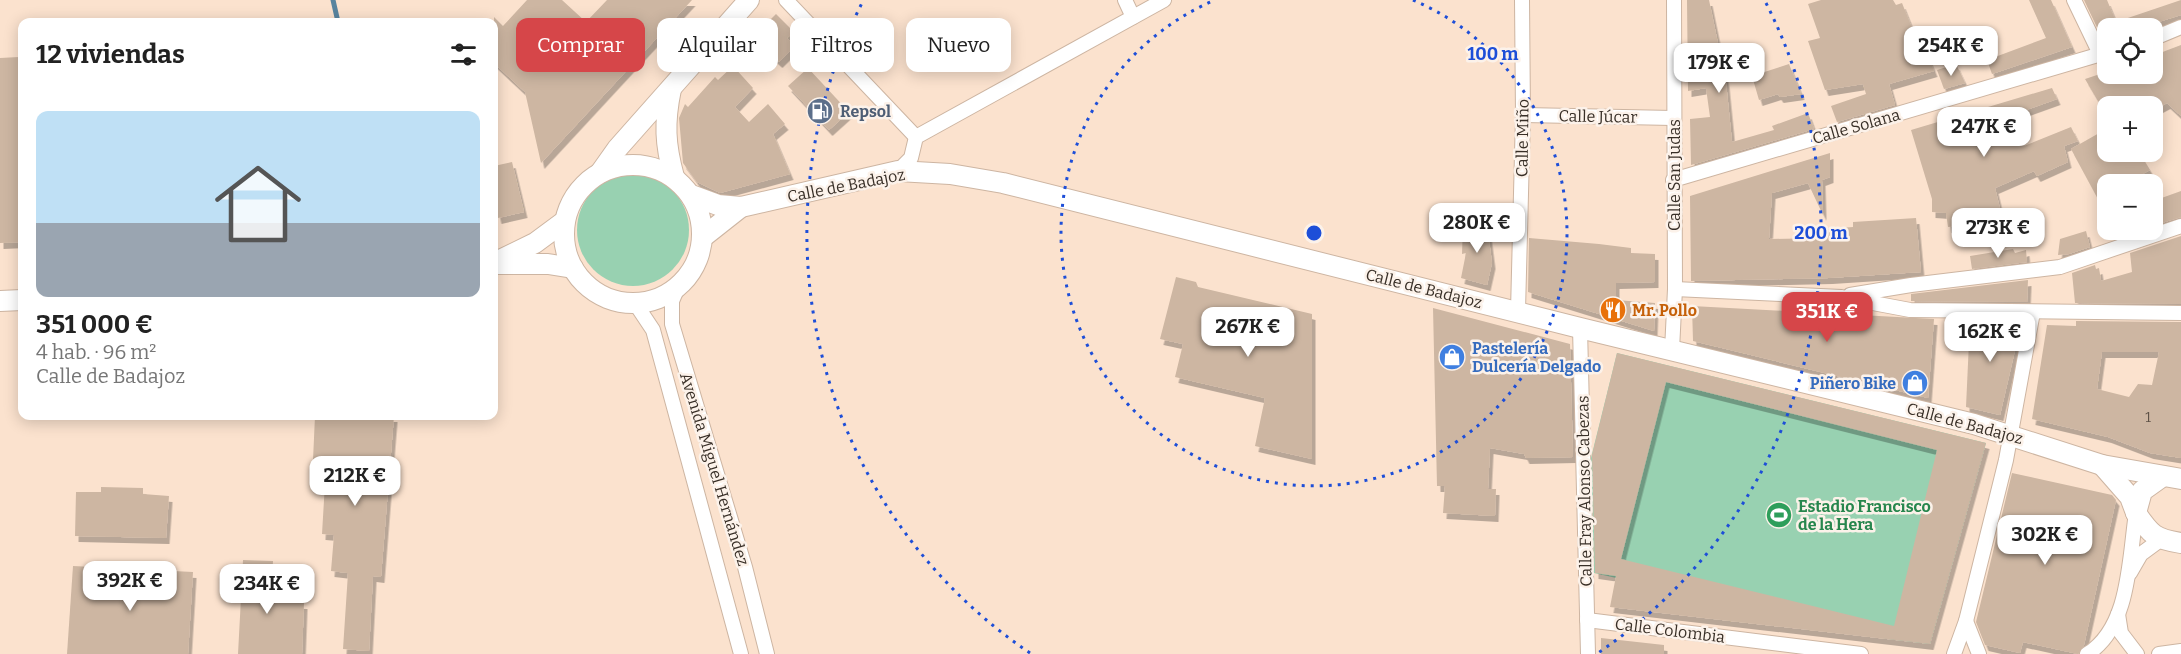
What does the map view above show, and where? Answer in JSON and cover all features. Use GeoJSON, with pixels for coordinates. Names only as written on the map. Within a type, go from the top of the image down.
{"type":"FeatureCollection","features":[{"type":"Feature","properties":{"kind":"street"},"geometry":{"type":"LineString","coordinates":[[600,173],[617,149],[748,0]]}},
{"type":"Feature","properties":{"kind":"street"},"geometry":{"type":"LineString","coordinates":[[1125,0],[1133,17]]}},
{"type":"Feature","properties":{"kind":"street"},"geometry":{"type":"LineString","coordinates":[[898,171],[911,158],[916,137],[1164,0]]}},
{"type":"Feature","properties":{"kind":"street","name":"Calle Miño"},"geometry":{"type":"LineString","coordinates":[[1518,311],[1523,115],[1522,0]]}},
{"type":"Feature","properties":{"kind":"street","name":"Calle San Judas"},"geometry":{"type":"LineString","coordinates":[[1672,350],[1675,289],[1674,0]]}},
{"type":"Feature","properties":{"kind":"street"},"geometry":{"type":"LineString","coordinates":[[2074,0],[2097,41]]}},
{"type":"Feature","properties":{"kind":"street"},"geometry":{"type":"LineString","coordinates":[[795,2],[916,137]]}},
{"type":"Feature","properties":{"kind":"street"},"geometry":{"type":"LineString","coordinates":[[2163,34],[2181,27]]}},
{"type":"Feature","properties":{"kind":"street","name":"Calle Solana"},"geometry":{"type":"LineString","coordinates":[[1673,180],[2097,55]]}},
{"type":"Feature","properties":{"kind":"street"},"geometry":{"type":"LineString","coordinates":[[671,89],[665,122],[667,152],[674,177]]}},
{"type":"Feature","properties":{"kind":"street","name":"Calle Júcar"},"geometry":{"type":"LineString","coordinates":[[1523,115],[1674,118]]}},
{"type":"Feature","properties":{"kind":"street"},"geometry":{"type":"LineString","coordinates":[[498,261],[536,243],[562,223],[583,185],[600,173],[626,164],[650,166],[674,177],[691,195],[700,213],[703,237],[698,261],[679,285],[654,302],[635,303],[605,297],[586,286],[573,268],[565,248],[562,223]]}},
{"type":"Feature","properties":{"kind":"street","name":"Calle de Badajoz"},"geometry":{"type":"LineString","coordinates":[[691,195],[718,205],[741,207],[898,171],[950,174],[1003,183],[2011,435],[2102,465],[2172,478]]}},
{"type":"Feature","properties":{"kind":"street","name":"Calle de Badajoz"},"geometry":{"type":"LineString","coordinates":[[703,237],[741,207]]}},
{"type":"Feature","properties":{"kind":"street"},"geometry":{"type":"LineString","coordinates":[[1841,297],[1911,285],[2060,267],[2181,226]]}},
{"type":"Feature","properties":{"kind":"street"},"geometry":{"type":"LineString","coordinates":[[498,263],[548,264],[573,268]]}},
{"type":"Feature","properties":{"kind":"street","name":"Avenida Miguel Hernández"},"geometry":{"type":"LineString","coordinates":[[679,285],[672,301],[672,324],[745,567],[767,654]]}},
{"type":"Feature","properties":{"kind":"street"},"geometry":{"type":"LineString","coordinates":[[1675,289],[1841,297],[1910,310],[2181,313]]}},
{"type":"Feature","properties":{"kind":"street"},"geometry":{"type":"LineString","coordinates":[[0,301],[18,300]]}},
{"type":"Feature","properties":{"kind":"street","name":"Avenida Miguel Hernández"},"geometry":{"type":"LineString","coordinates":[[635,303],[653,330],[741,654]]}},
{"type":"Feature","properties":{"kind":"street"},"geometry":{"type":"LineString","coordinates":[[1953,654],[1966,621],[2011,435],[2033,312]]}},
{"type":"Feature","properties":{"kind":"street","name":"Calle Fray Alonso Cabezas"},"geometry":{"type":"LineString","coordinates":[[1580,328],[1588,654]]}},
{"type":"Feature","properties":{"kind":"street"},"geometry":{"type":"LineString","coordinates":[[2102,465],[2126,492],[2136,513],[2149,531],[2160,540],[2181,543]]}},
{"type":"Feature","properties":{"kind":"street","name":"Calle de Badajoz"},"geometry":{"type":"LineString","coordinates":[[2136,513],[2142,491],[2172,478]]}},
{"type":"Feature","properties":{"kind":"street"},"geometry":{"type":"LineString","coordinates":[[2087,654],[2102,645],[2118,614],[2136,513]]}},
{"type":"Feature","properties":{"kind":"street"},"geometry":{"type":"LineString","coordinates":[[2125,583],[2141,554],[2160,540]]}},
{"type":"Feature","properties":{"kind":"street"},"geometry":{"type":"LineString","coordinates":[[2118,614],[2121,633],[2126,643],[2137,654]]}},
{"type":"Feature","properties":{"kind":"street","name":"Calle Colombia"},"geometry":{"type":"LineString","coordinates":[[1587,620],[1861,654]]}},
{"type":"Feature","properties":{"kind":"street"},"geometry":{"type":"LineString","coordinates":[[1966,621],[1979,654]]}},
{"type":"Feature","properties":{"kind":"street"},"geometry":{"type":"LineString","coordinates":[[2159,654],[2181,651]]}},
{"type":"Feature","properties":{"kind":"green space"},"geometry":{"type":"Polygon","coordinates":[[[633,174],[654,179],[672,191],[684,209],[689,230],[684,251],[672,269],[654,281],[633,286],[612,281],[594,269],[582,251],[577,230],[582,209],[594,191],[612,179],[633,174]]]}},
{"type":"Feature","properties":{"kind":"green space","name":"Estadio Francisco de la Hera"},"geometry":{"type":"Polygon","coordinates":[[[1617,353],[1986,443],[1930,644],[1888,639],[1594,573],[1591,458],[1617,353]]]}},
{"type":"Feature","properties":{"kind":"building"},"geometry":{"type":"Polygon","coordinates":[[[527,0],[562,0],[582,18],[516,18],[516,72],[625,72],[541,163],[525,92],[498,67],[498,21],[503,26],[527,0]]]}},
{"type":"Feature","properties":{"kind":"building"},"geometry":{"type":"Polygon","coordinates":[[[607,0],[692,0],[675,18],[657,18],[657,38],[645,51],[645,18],[590,18],[607,0]]]}},
{"type":"Feature","properties":{"kind":"building"},"geometry":{"type":"Polygon","coordinates":[[[1687,0],[1709,0],[1726,82],[1732,142],[1774,130],[1772,126],[1808,113],[1814,129],[1691,165],[1690,119],[1710,117],[1706,88],[1688,91],[1687,0]]]}},
{"type":"Feature","properties":{"kind":"building"},"geometry":{"type":"Polygon","coordinates":[[[1821,0],[1893,0],[1896,5],[1902,3],[1914,33],[1918,32],[1934,71],[1889,84],[1895,105],[1837,122],[1831,106],[1866,94],[1863,84],[1825,90],[1808,41],[1820,38],[1808,4],[1821,0]]]}},
{"type":"Feature","properties":{"kind":"building"},"geometry":{"type":"Polygon","coordinates":[[[2029,0],[2051,0],[2072,47],[1992,74],[1987,60],[2046,38],[2029,0]]]}},
{"type":"Feature","properties":{"kind":"building"},"geometry":{"type":"Polygon","coordinates":[[[2084,0],[2107,0],[2114,18],[2097,18],[2097,27],[2084,0]]]}},
{"type":"Feature","properties":{"kind":"building"},"geometry":{"type":"Polygon","coordinates":[[[2181,0],[2181,15],[2163,21],[2163,18],[2128,18],[2181,0]]]}},
{"type":"Feature","properties":{"kind":"building"},"geometry":{"type":"Polygon","coordinates":[[[776,14],[790,28],[790,35],[787,38],[790,41],[790,51],[779,62],[778,18],[772,18],[776,14]]]}},
{"type":"Feature","properties":{"kind":"building"},"geometry":{"type":"Polygon","coordinates":[[[2181,45],[2181,116],[2167,103],[2163,105],[2163,96],[2097,96],[2097,99],[2085,79],[2097,75],[2097,84],[2163,84],[2163,52],[2181,45]]]}},
{"type":"Feature","properties":{"kind":"building"},"geometry":{"type":"Polygon","coordinates":[[[18,57],[18,242],[0,243],[0,58],[18,57]]]}},
{"type":"Feature","properties":{"kind":"building"},"geometry":{"type":"Polygon","coordinates":[[[1789,64],[1801,94],[1780,97],[1778,94],[1759,100],[1752,76],[1789,64]]]}},
{"type":"Feature","properties":{"kind":"building"},"geometry":{"type":"Polygon","coordinates":[[[1956,64],[1965,83],[1944,89],[1937,70],[1956,64]]]}},
{"type":"Feature","properties":{"kind":"building"},"geometry":{"type":"Polygon","coordinates":[[[727,72],[738,72],[753,88],[735,107],[749,122],[768,104],[785,124],[773,134],[790,174],[720,193],[697,182],[683,163],[679,118],[685,104],[688,107],[715,77],[718,80],[727,72]]]}},
{"type":"Feature","properties":{"kind":"building"},"geometry":{"type":"Polygon","coordinates":[[[804,72],[812,72],[849,112],[829,130],[788,86],[804,72]]]}},
{"type":"Feature","properties":{"kind":"building"},"geometry":{"type":"Polygon","coordinates":[[[2052,88],[2057,99],[2010,116],[2024,146],[2071,127],[2078,141],[2064,146],[2068,162],[2037,176],[2034,171],[1995,188],[2003,221],[1948,227],[1946,213],[1932,212],[1932,199],[1911,130],[2052,88]]]}},
{"type":"Feature","properties":{"kind":"building"},"geometry":{"type":"Polygon","coordinates":[[[2097,134],[2097,162],[2145,162],[2150,170],[2143,174],[2097,174],[2097,197],[2071,149],[2097,134]]]}},
{"type":"Feature","properties":{"kind":"building"},"geometry":{"type":"Polygon","coordinates":[[[1830,153],[1830,177],[1822,180],[1823,215],[1808,183],[1772,193],[1769,239],[1826,238],[1826,229],[1853,227],[1853,222],[1916,218],[1921,272],[1829,278],[1691,281],[1690,196],[1830,153]]]}},
{"type":"Feature","properties":{"kind":"building"},"geometry":{"type":"Polygon","coordinates":[[[512,162],[524,212],[498,218],[498,165],[512,162]]]}},
{"type":"Feature","properties":{"kind":"building"},"geometry":{"type":"Polygon","coordinates":[[[2181,191],[2181,217],[2163,223],[2163,197],[2181,191]]]}},
{"type":"Feature","properties":{"kind":"building"},"geometry":{"type":"Polygon","coordinates":[[[1487,224],[1492,263],[1487,285],[1461,278],[1466,253],[1462,254],[1463,225],[1487,224]]]}},
{"type":"Feature","properties":{"kind":"building"},"geometry":{"type":"Polygon","coordinates":[[[2086,231],[2090,247],[2058,255],[2060,239],[2086,231]]]}},
{"type":"Feature","properties":{"kind":"building"},"geometry":{"type":"Polygon","coordinates":[[[2181,236],[2181,304],[2075,303],[2072,273],[2095,265],[2096,269],[2099,268],[2101,281],[2132,272],[2130,253],[2181,236]]]}},
{"type":"Feature","properties":{"kind":"building"},"geometry":{"type":"Polygon","coordinates":[[[1529,238],[1631,248],[1631,253],[1655,254],[1655,282],[1616,283],[1616,300],[1655,303],[1654,331],[1528,292],[1529,238]]]}},
{"type":"Feature","properties":{"kind":"building"},"geometry":{"type":"Polygon","coordinates":[[[2013,249],[2015,253],[2026,250],[2027,262],[1972,269],[1970,256],[2013,249]]]}},
{"type":"Feature","properties":{"kind":"building"},"geometry":{"type":"Polygon","coordinates":[[[1176,277],[1196,282],[1198,287],[1312,314],[1312,459],[1255,446],[1265,398],[1175,377],[1183,344],[1160,339],[1176,277]]]}},
{"type":"Feature","properties":{"kind":"building"},"geometry":{"type":"Polygon","coordinates":[[[2028,280],[2027,302],[1911,301],[1911,294],[2028,280]]]}},
{"type":"Feature","properties":{"kind":"building"},"geometry":{"type":"Polygon","coordinates":[[[1692,306],[1934,319],[1928,398],[1693,341],[1692,306]]]}},
{"type":"Feature","properties":{"kind":"building"},"geometry":{"type":"Polygon","coordinates":[[[1433,308],[1570,344],[1573,457],[1526,458],[1524,454],[1490,448],[1488,489],[1496,489],[1495,516],[1443,513],[1445,486],[1437,486],[1433,308]]]}},
{"type":"Feature","properties":{"kind":"building"},"geometry":{"type":"Polygon","coordinates":[[[1970,320],[2022,320],[2000,415],[1966,407],[1970,320]]]}},
{"type":"Feature","properties":{"kind":"building"},"geometry":{"type":"Polygon","coordinates":[[[2076,321],[2181,322],[2181,458],[2150,453],[2108,437],[2032,419],[2047,325],[2076,326],[2076,321]],[[2102,352],[2097,389],[2129,397],[2138,384],[2152,385],[2159,352],[2102,352]]]}},
{"type":"Feature","properties":{"kind":"building"},"geometry":{"type":"Polygon","coordinates":[[[1617,353],[1986,443],[1930,644],[1610,607],[1616,576],[1595,573],[1592,455],[1617,353]],[[1666,382],[1621,559],[1894,626],[1937,450],[1666,382]]]}},
{"type":"Feature","properties":{"kind":"building"},"geometry":{"type":"Polygon","coordinates":[[[315,420],[394,420],[381,577],[373,576],[369,651],[343,649],[348,573],[331,571],[334,535],[322,534],[325,483],[312,482],[315,420]]]}},
{"type":"Feature","properties":{"kind":"building"},"geometry":{"type":"Polygon","coordinates":[[[2012,473],[2112,495],[2116,500],[2084,645],[2078,654],[2023,642],[2020,653],[1985,645],[1976,622],[2012,473]]]}},
{"type":"Feature","properties":{"kind":"building"},"geometry":{"type":"Polygon","coordinates":[[[101,487],[143,488],[143,494],[169,496],[166,538],[75,536],[76,492],[101,492],[101,487]]]}},
{"type":"Feature","properties":{"kind":"building"},"geometry":{"type":"Polygon","coordinates":[[[243,560],[273,561],[271,602],[304,603],[302,654],[238,654],[243,560]]]}},
{"type":"Feature","properties":{"kind":"building"},"geometry":{"type":"Polygon","coordinates":[[[73,566],[193,572],[188,654],[67,654],[73,566]]]}},
{"type":"Feature","properties":{"kind":"building"},"geometry":{"type":"Polygon","coordinates":[[[1601,638],[1664,645],[1664,654],[1601,654],[1601,638]]]}},
{"type":"Feature","properties":{"kind":"waterway"},"geometry":{"type":"LineString","coordinates":[[333,0],[337,18]]}},
{"type":"Feature","properties":{"kind":"place","name":"Repsol"},"geometry":{"type":"Point","coordinates":[820,111]}},
{"type":"Feature","properties":{"kind":"place","name":"Mr. Pollo"},"geometry":{"type":"Point","coordinates":[1613,310]}},
{"type":"Feature","properties":{"kind":"place","name":"Pastelería Dulcería Delgado"},"geometry":{"type":"Point","coordinates":[1452,357]}},
{"type":"Feature","properties":{"kind":"place","name":"Piñero Bike"},"geometry":{"type":"Point","coordinates":[1915,383]}},
{"type":"Feature","properties":{"kind":"place","name":"Estadio Francisco de la Hera"},"geometry":{"type":"Point","coordinates":[1779,515]}}]}
